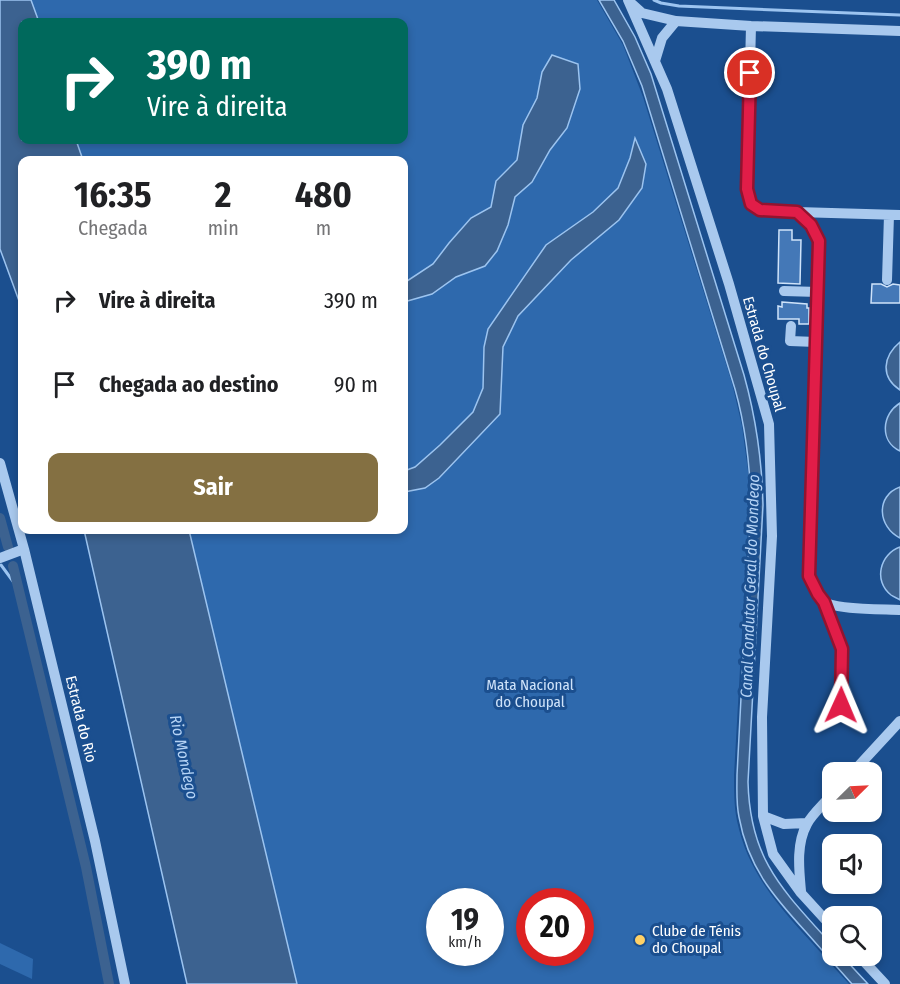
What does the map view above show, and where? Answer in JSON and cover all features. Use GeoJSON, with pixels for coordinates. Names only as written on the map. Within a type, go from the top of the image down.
{"type":"FeatureCollection","features":[{"type":"Feature","properties":{"kind":"street"},"geometry":{"type":"LineString","coordinates":[[628,1],[642,13],[676,21],[900,31]]}},
{"type":"Feature","properties":{"kind":"street","name":"Estrada do Choupal"},"geometry":{"type":"LineString","coordinates":[[628,1],[667,89],[729,284],[769,424],[772,536],[762,717],[763,816],[773,854],[801,893],[822,916]]}},
{"type":"Feature","properties":{"kind":"street"},"geometry":{"type":"LineString","coordinates":[[655,62],[662,38],[676,21]]}},
{"type":"Feature","properties":{"kind":"street"},"geometry":{"type":"LineString","coordinates":[[751,26],[747,189],[751,204],[760,210],[894,215],[887,280]]}},
{"type":"Feature","properties":{"kind":"street"},"geometry":{"type":"LineString","coordinates":[[797,212],[811,225],[819,241],[809,576],[824,602],[842,649],[841,705]]}},
{"type":"Feature","properties":{"kind":"street"},"geometry":{"type":"LineString","coordinates":[[784,291],[818,292]]}},
{"type":"Feature","properties":{"kind":"street"},"geometry":{"type":"LineString","coordinates":[[791,326],[790,341],[816,342]]}},
{"type":"Feature","properties":{"kind":"street","name":"Estrada do Rio"},"geometry":{"type":"LineString","coordinates":[[0,463],[18,528]]}},
{"type":"Feature","properties":{"kind":"street","name":"Estrada do Rio"},"geometry":{"type":"LineString","coordinates":[[20,534],[95,841],[125,984]]}},
{"type":"Feature","properties":{"kind":"street"},"geometry":{"type":"LineString","coordinates":[[0,558],[24,549]]}},
{"type":"Feature","properties":{"kind":"street"},"geometry":{"type":"LineString","coordinates":[[824,602],[836,606],[900,610]]}},
{"type":"Feature","properties":{"kind":"street"},"geometry":{"type":"LineString","coordinates":[[862,762],[900,721]]}},
{"type":"Feature","properties":{"kind":"street"},"geometry":{"type":"LineString","coordinates":[[801,893],[800,846],[807,823],[822,806]]}},
{"type":"Feature","properties":{"kind":"street"},"geometry":{"type":"LineString","coordinates":[[763,816],[784,824],[807,823]]}},
{"type":"Feature","properties":{"kind":"street"},"geometry":{"type":"LineString","coordinates":[[868,966],[885,984]]}},
{"type":"Feature","properties":{"kind":"green space","name":"Mata Nacional do Choupal"},"geometry":{"type":"Polygon","coordinates":[[[31,0],[597,0],[623,45],[643,97],[732,383],[742,426],[748,471],[748,526],[734,775],[735,804],[741,838],[754,868],[771,894],[822,954],[822,966],[833,966],[849,984],[297,984],[190,534],[408,534],[408,156],[82,156],[77,144],[408,144],[408,18],[38,18],[31,0]]]}},
{"type":"Feature","properties":{"kind":"green space"},"geometry":{"type":"Polygon","coordinates":[[[0,943],[33,959],[32,979],[0,964],[0,943]]]}},
{"type":"Feature","properties":{"kind":"water"},"geometry":{"type":"Polygon","coordinates":[[[0,0],[31,0],[38,18],[18,18],[18,144],[77,144],[82,156],[18,156],[18,298],[0,249],[0,0]]]}},
{"type":"Feature","properties":{"kind":"water","name":"Canal Condutor Geral do Mondego"},"geometry":{"type":"Polygon","coordinates":[[[599,0],[614,0],[635,37],[651,74],[748,391],[760,455],[763,505],[748,782],[750,809],[755,833],[772,873],[822,934],[822,950],[783,906],[755,866],[739,817],[737,775],[751,505],[745,433],[735,389],[642,86],[623,41],[599,0]]]}},
{"type":"Feature","properties":{"kind":"water"},"geometry":{"type":"Polygon","coordinates":[[[552,55],[578,64],[580,89],[567,128],[550,150],[532,182],[515,197],[508,225],[497,251],[485,266],[456,277],[432,294],[408,301],[408,280],[433,264],[471,218],[491,207],[496,181],[517,160],[523,125],[537,98],[542,72],[552,55]]]}},
{"type":"Feature","properties":{"kind":"water"},"geometry":{"type":"Polygon","coordinates":[[[635,138],[646,164],[642,188],[619,220],[571,260],[518,316],[503,347],[500,414],[439,478],[425,488],[408,491],[408,470],[415,467],[440,445],[473,412],[483,388],[484,347],[488,329],[546,245],[593,212],[618,188],[635,138]]]}},
{"type":"Feature","properties":{"kind":"water"},"geometry":{"type":"Polygon","coordinates":[[[900,342],[900,390],[889,379],[886,366],[890,354],[900,342]]]}},
{"type":"Feature","properties":{"kind":"water"},"geometry":{"type":"Polygon","coordinates":[[[900,403],[900,451],[889,441],[885,427],[889,414],[900,403]]]}},
{"type":"Feature","properties":{"kind":"water"},"geometry":{"type":"Polygon","coordinates":[[[900,487],[900,538],[887,527],[882,512],[886,497],[900,487]]]}},
{"type":"Feature","properties":{"kind":"water","name":"Rio Mondego"},"geometry":{"type":"Polygon","coordinates":[[[85,534],[190,534],[297,984],[187,984],[85,534]]]}},
{"type":"Feature","properties":{"kind":"water"},"geometry":{"type":"Polygon","coordinates":[[[900,547],[900,600],[885,589],[882,583],[881,568],[888,555],[900,547]]]}},
{"type":"Feature","properties":{"kind":"water","name":"Canal Condutor Geral do Mondego"},"geometry":{"type":"Polygon","coordinates":[[[836,966],[851,966],[868,984],[852,984],[836,966]]]}},
{"type":"Feature","properties":{"kind":"building"},"geometry":{"type":"Polygon","coordinates":[[[779,230],[792,230],[792,240],[801,240],[800,284],[778,283],[779,230]]]}},
{"type":"Feature","properties":{"kind":"building"},"geometry":{"type":"Polygon","coordinates":[[[872,284],[887,287],[893,284],[900,285],[900,303],[871,303],[872,284]]]}},
{"type":"Feature","properties":{"kind":"building"},"geometry":{"type":"Polygon","coordinates":[[[782,302],[807,304],[809,324],[799,324],[799,319],[778,319],[778,306],[782,307],[782,302]]]}},
{"type":"Feature","properties":{"kind":"waterway"},"geometry":{"type":"LineString","coordinates":[[654,0],[679,6],[900,15]]}},
{"type":"Feature","properties":{"kind":"waterway"},"geometry":{"type":"LineString","coordinates":[[0,518],[8,547]]}},
{"type":"Feature","properties":{"kind":"waterway"},"geometry":{"type":"LineString","coordinates":[[1,565],[18,588]]}},
{"type":"Feature","properties":{"kind":"waterway"},"geometry":{"type":"LineString","coordinates":[[13,566],[86,867],[109,984]]}},
{"type":"Feature","properties":{"kind":"place","name":"Clube de Ténis do Choupal"},"geometry":{"type":"Point","coordinates":[640,940]}},
{"type":"Feature","properties":{"kind":"route"},"geometry":{"type":"LineString","coordinates":[[750,73],[747,189],[751,204],[760,210],[797,212],[811,225],[819,241],[809,576],[824,602],[842,649],[841,705]]}}]}
